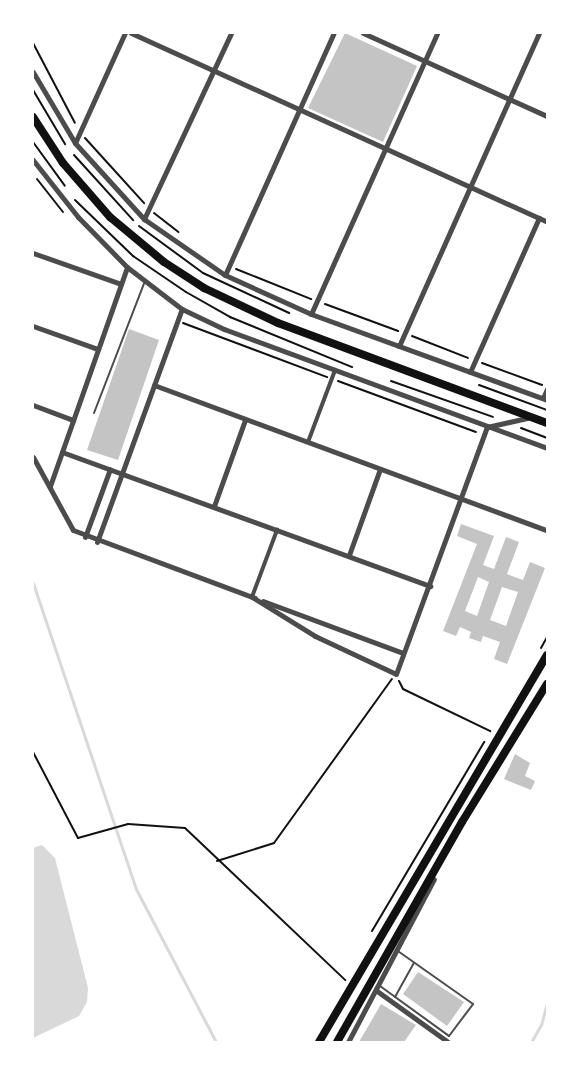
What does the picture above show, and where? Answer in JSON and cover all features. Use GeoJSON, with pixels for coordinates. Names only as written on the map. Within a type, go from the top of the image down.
{"type":"FeatureCollection","features":[{"type":"Feature","properties":{"kind":"main road"},"geometry":{"type":"LineString","coordinates":[[33,117],[63,163],[111,217],[164,262],[204,288],[278,323],[547,423]]}},
{"type":"Feature","properties":{"kind":"main road"},"geometry":{"type":"LineString","coordinates":[[319,1042],[547,655]]}},
{"type":"Feature","properties":{"kind":"main road"},"geometry":{"type":"LineString","coordinates":[[337,1042],[462,822],[547,684]]}},
{"type":"Feature","properties":{"kind":"street"},"geometry":{"type":"LineString","coordinates":[[75,143],[125,33]]}},
{"type":"Feature","properties":{"kind":"street"},"geometry":{"type":"LineString","coordinates":[[131,33],[547,222]]}},
{"type":"Feature","properties":{"kind":"street"},"geometry":{"type":"LineString","coordinates":[[144,219],[151,209],[231,33]]}},
{"type":"Feature","properties":{"kind":"street"},"geometry":{"type":"LineString","coordinates":[[225,275],[334,33]]}},
{"type":"Feature","properties":{"kind":"street"},"geometry":{"type":"LineString","coordinates":[[363,33],[547,116]]}},
{"type":"Feature","properties":{"kind":"street"},"geometry":{"type":"LineString","coordinates":[[312,314],[437,33]]}},
{"type":"Feature","properties":{"kind":"street"},"geometry":{"type":"LineString","coordinates":[[399,346],[539,33]]}},
{"type":"Feature","properties":{"kind":"street"},"geometry":{"type":"LineString","coordinates":[[33,72],[75,143],[144,219],[225,275],[312,314],[545,399],[547,388]]}},
{"type":"Feature","properties":{"kind":"street"},"geometry":{"type":"LineString","coordinates":[[33,160],[78,217],[127,267],[182,309],[335,370],[547,448]]}},
{"type":"Feature","properties":{"kind":"street"},"geometry":{"type":"LineString","coordinates":[[470,372],[539,219]]}},
{"type":"Feature","properties":{"kind":"street"},"geometry":{"type":"LineString","coordinates":[[33,253],[121,284]]}},
{"type":"Feature","properties":{"kind":"street"},"geometry":{"type":"LineString","coordinates":[[50,486],[127,267]]}},
{"type":"Feature","properties":{"kind":"street"},"geometry":{"type":"LineString","coordinates":[[97,542],[182,309]]}},
{"type":"Feature","properties":{"kind":"street"},"geometry":{"type":"LineString","coordinates":[[33,326],[98,349]]}},
{"type":"Feature","properties":{"kind":"street"},"geometry":{"type":"LineString","coordinates":[[308,443],[335,370]]}},
{"type":"Feature","properties":{"kind":"street"},"geometry":{"type":"LineString","coordinates":[[154,385],[547,530]]}},
{"type":"Feature","properties":{"kind":"street"},"geometry":{"type":"LineString","coordinates":[[33,405],[73,420]]}},
{"type":"Feature","properties":{"kind":"street"},"geometry":{"type":"LineString","coordinates":[[252,597],[315,636],[396,674],[463,499],[487,427],[501,420],[532,417]]}},
{"type":"Feature","properties":{"kind":"street"},"geometry":{"type":"LineString","coordinates":[[214,506],[244,420]]}},
{"type":"Feature","properties":{"kind":"street"},"geometry":{"type":"LineString","coordinates":[[62,452],[430,586]]}},
{"type":"Feature","properties":{"kind":"street"},"geometry":{"type":"LineString","coordinates":[[33,457],[73,530],[85,537],[403,653]]}},
{"type":"Feature","properties":{"kind":"street"},"geometry":{"type":"LineString","coordinates":[[85,537],[110,469]]}},
{"type":"Feature","properties":{"kind":"street"},"geometry":{"type":"LineString","coordinates":[[349,555],[380,469]]}},
{"type":"Feature","properties":{"kind":"street"},"geometry":{"type":"LineString","coordinates":[[252,597],[277,529]]}},
{"type":"Feature","properties":{"kind":"street"},"geometry":{"type":"LineString","coordinates":[[348,1042],[398,951],[462,822]]}},
{"type":"Feature","properties":{"kind":"street"},"geometry":{"type":"LineString","coordinates":[[378,989],[448,1042]]}},
{"type":"Feature","properties":{"kind":"lane"},"geometry":{"type":"LineString","coordinates":[[94,413],[145,281]]}},
{"type":"Feature","properties":{"kind":"lane"},"geometry":{"type":"LineString","coordinates":[[378,989],[395,997],[449,1036],[473,1004],[413,964],[398,951]]}},
{"type":"Feature","properties":{"kind":"lane"},"geometry":{"type":"LineString","coordinates":[[395,997],[413,964]]}},
{"type":"Feature","properties":{"kind":"path"},"geometry":{"type":"LineString","coordinates":[[33,43],[80,132],[151,209],[181,235]]}},
{"type":"Feature","properties":{"kind":"path"},"geometry":{"type":"LineString","coordinates":[[33,90],[57,134],[97,185],[143,230],[203,273],[240,293],[293,315]]}},
{"type":"Feature","properties":{"kind":"path"},"geometry":{"type":"LineString","coordinates":[[229,266],[547,388]]}},
{"type":"Feature","properties":{"kind":"path"},"geometry":{"type":"LineString","coordinates":[[469,381],[547,410]]}},
{"type":"Feature","properties":{"kind":"path"},"geometry":{"type":"LineString","coordinates":[[217,861],[274,843],[396,674],[403,689],[490,732]]}},
{"type":"Feature","properties":{"kind":"path"},"geometry":{"type":"LineString","coordinates":[[33,752],[78,838],[128,824],[185,828],[217,861],[345,980]]}},
{"type":"Feature","properties":{"kind":"shaded area"},"geometry":{"type":"Polygon","coordinates":[[[42,845],[55,858],[88,988],[87,1002],[79,1016],[33,1038],[33,848],[42,845]]]}},
{"type":"Feature","properties":{"kind":"building"},"geometry":{"type":"Polygon","coordinates":[[[345,33],[417,66],[383,142],[308,108],[345,33]]]}},
{"type":"Feature","properties":{"kind":"building"},"geometry":{"type":"Polygon","coordinates":[[[129,329],[159,340],[118,460],[87,450],[129,329]]]}},
{"type":"Feature","properties":{"kind":"building"},"geometry":{"type":"Polygon","coordinates":[[[461,524],[494,536],[483,565],[494,569],[506,537],[519,542],[507,574],[523,580],[530,562],[545,568],[507,664],[494,659],[500,642],[483,636],[481,642],[469,638],[471,632],[460,627],[456,636],[443,631],[477,544],[457,536],[461,524]],[[478,577],[465,611],[477,616],[489,582],[478,577]],[[502,587],[490,620],[506,626],[518,592],[502,587]]]}},
{"type":"Feature","properties":{"kind":"building"},"geometry":{"type":"Polygon","coordinates":[[[515,754],[530,763],[525,776],[535,781],[531,790],[504,779],[515,754]]]}},
{"type":"Feature","properties":{"kind":"building"},"geometry":{"type":"Polygon","coordinates":[[[418,972],[464,1002],[447,1026],[403,994],[418,972]]]}},
{"type":"Feature","properties":{"kind":"building"},"geometry":{"type":"Polygon","coordinates":[[[381,1004],[416,1025],[404,1042],[359,1042],[381,1004]]]}},
{"type":"Feature","properties":{"kind":"waterway"},"geometry":{"type":"LineString","coordinates":[[33,583],[136,889],[216,1042]]}},
{"type":"Feature","properties":{"kind":"waterway"},"geometry":{"type":"LineString","coordinates":[[531,1042],[541,1025],[547,1003]]}}]}
